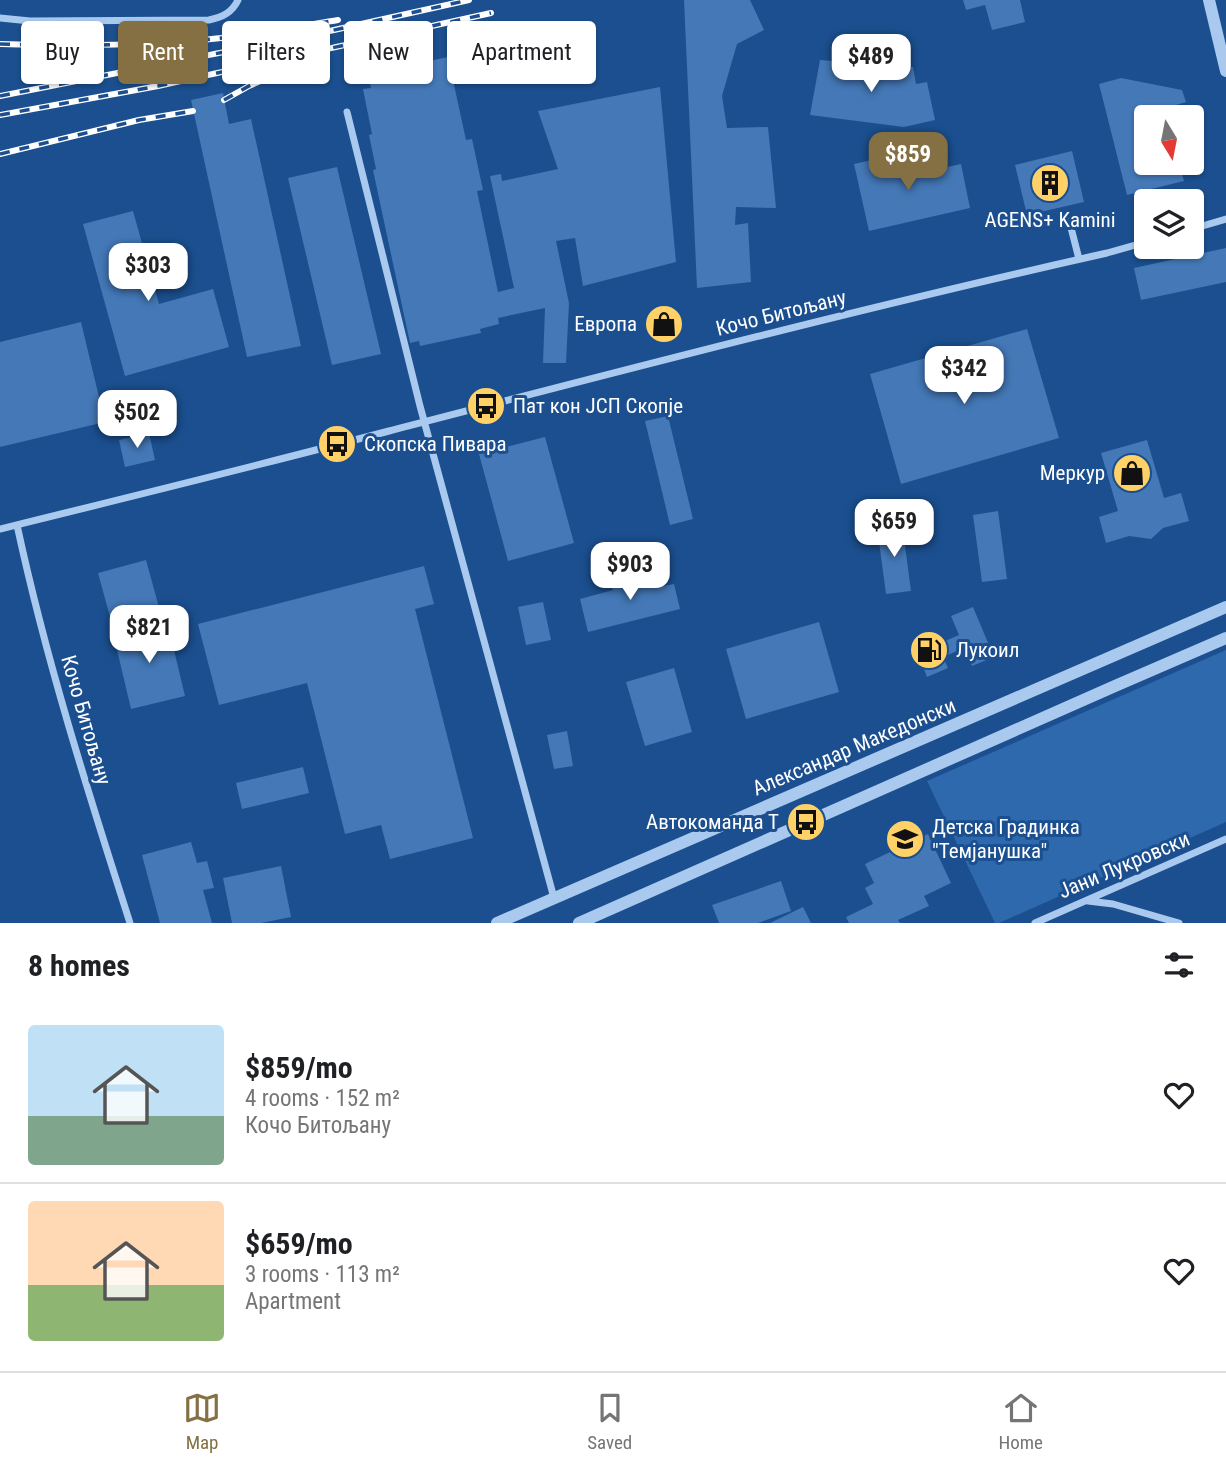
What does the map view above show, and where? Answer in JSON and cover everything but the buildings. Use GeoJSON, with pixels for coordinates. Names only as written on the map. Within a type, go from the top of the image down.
{"type":"FeatureCollection","features":[{"type":"Feature","properties":{"kind":"street"},"geometry":{"type":"LineString","coordinates":[[0,18],[43,21],[209,20],[227,14],[238,0]]}},
{"type":"Feature","properties":{"kind":"street"},"geometry":{"type":"LineString","coordinates":[[1209,0],[1226,71]]}},
{"type":"Feature","properties":{"kind":"street"},"geometry":{"type":"LineString","coordinates":[[346,112],[425,422],[554,898]]}},
{"type":"Feature","properties":{"kind":"street"},"geometry":{"type":"LineString","coordinates":[[1069,216],[1079,259]]}},
{"type":"Feature","properties":{"kind":"street"},"geometry":{"type":"LineString","coordinates":[[1204,225],[1226,219]]}},
{"type":"Feature","properties":{"kind":"street","name":"Кочо Битољану"},"geometry":{"type":"LineString","coordinates":[[0,529],[578,381],[1134,245]]}},
{"type":"Feature","properties":{"kind":"street","name":"Кочо Битољану"},"geometry":{"type":"LineString","coordinates":[[17,525],[40,623],[130,923]]}},
{"type":"Feature","properties":{"kind":"street","name":"Александар Македонски"},"geometry":{"type":"LineString","coordinates":[[498,923],[1226,607]]}},
{"type":"Feature","properties":{"kind":"street"},"geometry":{"type":"LineString","coordinates":[[579,923],[1226,638]]}},
{"type":"Feature","properties":{"kind":"street","name":"Јани Лукровски"},"geometry":{"type":"LineString","coordinates":[[1035,923],[1226,839]]}},
{"type":"Feature","properties":{"kind":"street"},"geometry":{"type":"LineString","coordinates":[[1085,901],[1113,904],[1179,923]]}},
{"type":"Feature","properties":{"kind":"shaded area"},"geometry":{"type":"Polygon","coordinates":[[[1226,650],[1226,822],[995,923],[927,781],[1226,650]]]}},
{"type":"Feature","properties":{"kind":"railway"},"geometry":{"type":"LineString","coordinates":[[0,96],[316,34],[469,0]]}},
{"type":"Feature","properties":{"kind":"railway"},"geometry":{"type":"LineString","coordinates":[[0,115],[158,86],[491,13]]}},
{"type":"Feature","properties":{"kind":"railway"},"geometry":{"type":"LineString","coordinates":[[0,44],[173,42],[231,37],[338,20]]}},
{"type":"Feature","properties":{"kind":"railway"},"geometry":{"type":"LineString","coordinates":[[224,100],[254,84]]}},
{"type":"Feature","properties":{"kind":"railway"},"geometry":{"type":"LineString","coordinates":[[0,154],[139,120],[193,111]]}},
{"type":"Feature","properties":{"kind":"place","name":"AGENS+ Kamini"},"geometry":{"type":"Point","coordinates":[1050,183]}},
{"type":"Feature","properties":{"kind":"place","name":"Европа"},"geometry":{"type":"Point","coordinates":[664,324]}},
{"type":"Feature","properties":{"kind":"place","name":"Пат кон ЈСП Скопје"},"geometry":{"type":"Point","coordinates":[486,406]}},
{"type":"Feature","properties":{"kind":"place","name":"Скопска Пивара"},"geometry":{"type":"Point","coordinates":[337,444]}},
{"type":"Feature","properties":{"kind":"place","name":"Меркур"},"geometry":{"type":"Point","coordinates":[1132,473]}},
{"type":"Feature","properties":{"kind":"place","name":"Лукоил"},"geometry":{"type":"Point","coordinates":[929,650]}},
{"type":"Feature","properties":{"kind":"place","name":"Автокоманда Т"},"geometry":{"type":"Point","coordinates":[806,822]}},
{"type":"Feature","properties":{"kind":"place","name":"Детска Градинка \"Темјанушка\""},"geometry":{"type":"Point","coordinates":[905,839]}}]}
